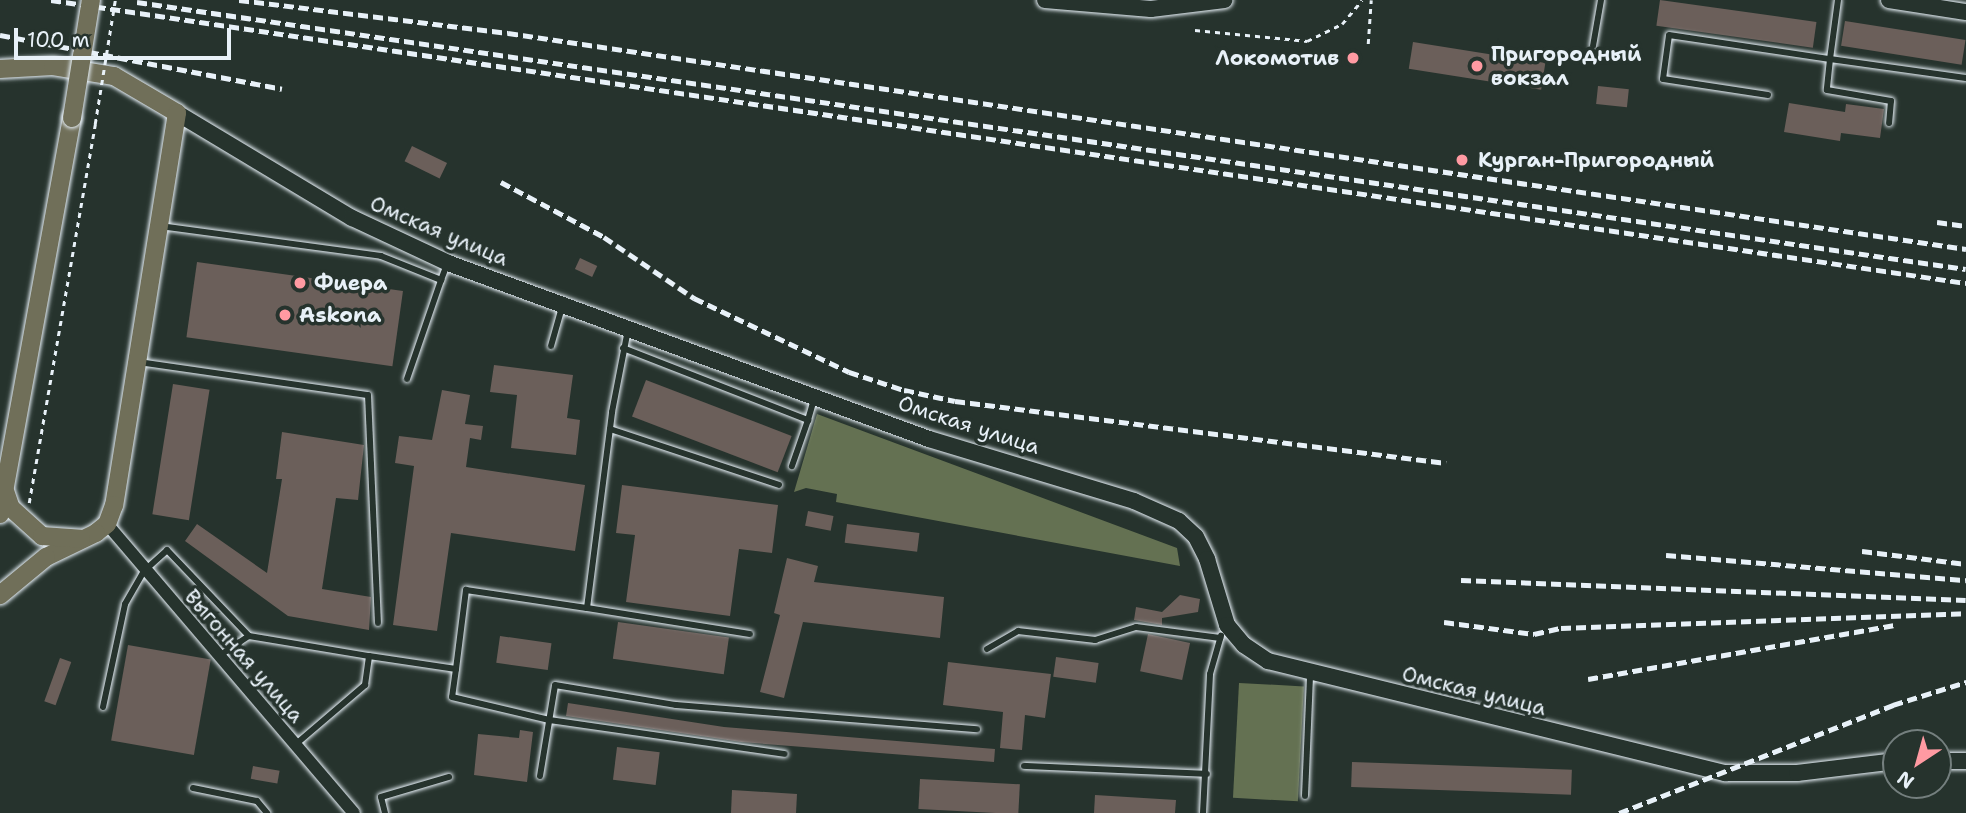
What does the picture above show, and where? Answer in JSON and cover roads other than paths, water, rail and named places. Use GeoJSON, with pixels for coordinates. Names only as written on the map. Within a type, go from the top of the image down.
{"type":"FeatureCollection","features":[{"type":"Feature","properties":{"kind":"main road"},"geometry":{"type":"LineString","coordinates":[[0,514],[2,490],[72,118],[91,0]]}},
{"type":"Feature","properties":{"kind":"main road"},"geometry":{"type":"LineString","coordinates":[[1045,0],[1151,9],[1224,0]]}},
{"type":"Feature","properties":{"kind":"main road"},"geometry":{"type":"LineString","coordinates":[[1104,6],[1121,0]]}},
{"type":"Feature","properties":{"kind":"main road"},"geometry":{"type":"LineString","coordinates":[[1889,0],[1966,12]]}},
{"type":"Feature","properties":{"kind":"main road","name":"Омская улица"},"geometry":{"type":"LineString","coordinates":[[0,69],[53,66],[114,76],[352,218],[448,263],[929,439],[1134,500],[1179,521],[1196,537],[1207,559],[1224,632],[1268,661],[1310,675],[1725,774],[1797,774],[1882,763]]}},
{"type":"Feature","properties":{"kind":"main road"},"geometry":{"type":"LineString","coordinates":[[0,595],[46,557],[82,540],[107,524],[114,505],[177,113]]}},
{"type":"Feature","properties":{"kind":"main road"},"geometry":{"type":"LineString","coordinates":[[2,490],[11,508],[25,524],[42,536],[82,540]]}},
{"type":"Feature","properties":{"kind":"street","name":"Выгонная улица"},"geometry":{"type":"LineString","coordinates":[[107,524],[144,571],[354,813]]}},
{"type":"Feature","properties":{"kind":"lane"},"geometry":{"type":"LineString","coordinates":[[1593,46],[1601,0]]}},
{"type":"Feature","properties":{"kind":"lane"},"geometry":{"type":"LineString","coordinates":[[1838,0],[1826,90],[1891,101],[1889,123]]}},
{"type":"Feature","properties":{"kind":"lane"},"geometry":{"type":"LineString","coordinates":[[1768,95],[1663,79],[1669,35],[1966,78]]}},
{"type":"Feature","properties":{"kind":"lane"},"geometry":{"type":"LineString","coordinates":[[158,225],[381,256],[441,280]]}},
{"type":"Feature","properties":{"kind":"lane"},"geometry":{"type":"LineString","coordinates":[[407,380],[448,263]]}},
{"type":"Feature","properties":{"kind":"lane"},"geometry":{"type":"LineString","coordinates":[[551,346],[562,306]]}},
{"type":"Feature","properties":{"kind":"lane"},"geometry":{"type":"LineString","coordinates":[[587,608],[610,429],[628,330]]}},
{"type":"Feature","properties":{"kind":"lane"},"geometry":{"type":"LineString","coordinates":[[623,348],[808,420]]}},
{"type":"Feature","properties":{"kind":"lane"},"geometry":{"type":"LineString","coordinates":[[135,362],[368,395],[378,623]]}},
{"type":"Feature","properties":{"kind":"lane"},"geometry":{"type":"LineString","coordinates":[[792,466],[815,397]]}},
{"type":"Feature","properties":{"kind":"lane"},"geometry":{"type":"LineString","coordinates":[[610,429],[779,485]]}},
{"type":"Feature","properties":{"kind":"lane"},"geometry":{"type":"LineString","coordinates":[[103,707],[125,604],[144,571],[167,550],[249,636],[456,669]]}},
{"type":"Feature","properties":{"kind":"lane"},"geometry":{"type":"LineString","coordinates":[[750,634],[466,590],[452,696],[549,720],[785,754]]}},
{"type":"Feature","properties":{"kind":"lane"},"geometry":{"type":"LineString","coordinates":[[987,649],[1018,631],[1095,640],[1136,627],[1224,632],[1210,674],[1203,813]]}},
{"type":"Feature","properties":{"kind":"lane"},"geometry":{"type":"LineString","coordinates":[[219,656],[249,636]]}},
{"type":"Feature","properties":{"kind":"lane"},"geometry":{"type":"LineString","coordinates":[[296,744],[365,685],[369,656]]}},
{"type":"Feature","properties":{"kind":"lane"},"geometry":{"type":"LineString","coordinates":[[1305,796],[1310,675]]}},
{"type":"Feature","properties":{"kind":"lane"},"geometry":{"type":"LineString","coordinates":[[540,776],[555,685],[676,705],[976,729]]}},
{"type":"Feature","properties":{"kind":"lane"},"geometry":{"type":"LineString","coordinates":[[1024,766],[1207,774]]}},
{"type":"Feature","properties":{"kind":"lane"},"geometry":{"type":"LineString","coordinates":[[385,813],[381,797],[449,777]]}},
{"type":"Feature","properties":{"kind":"lane"},"geometry":{"type":"LineString","coordinates":[[192,788],[257,801],[267,813]]}},
{"type":"Feature","properties":{"kind":"railway"},"geometry":{"type":"LineString","coordinates":[[51,0],[1966,283]]}},
{"type":"Feature","properties":{"kind":"railway"},"geometry":{"type":"LineString","coordinates":[[239,0],[508,33],[1966,249]]}},
{"type":"Feature","properties":{"kind":"railway"},"geometry":{"type":"LineString","coordinates":[[137,2],[1966,269]]}},
{"type":"Feature","properties":{"kind":"railway"},"geometry":{"type":"LineString","coordinates":[[0,35],[282,89]]}},
{"type":"Feature","properties":{"kind":"railway"},"geometry":{"type":"LineString","coordinates":[[501,182],[604,237],[694,298],[849,372],[904,390],[955,401],[1446,463]]}},
{"type":"Feature","properties":{"kind":"railway"},"geometry":{"type":"LineString","coordinates":[[1937,222],[1966,226]]}},
{"type":"Feature","properties":{"kind":"railway"},"geometry":{"type":"LineString","coordinates":[[1862,551],[1966,564]]}},
{"type":"Feature","properties":{"kind":"railway"},"geometry":{"type":"LineString","coordinates":[[1666,555],[1966,580]]}},
{"type":"Feature","properties":{"kind":"railway"},"geometry":{"type":"LineString","coordinates":[[1461,580],[1966,600]]}},
{"type":"Feature","properties":{"kind":"railway"},"geometry":{"type":"LineString","coordinates":[[1444,622],[1534,634],[1561,628],[1966,613]]}},
{"type":"Feature","properties":{"kind":"railway"},"geometry":{"type":"LineString","coordinates":[[1588,679],[1893,625]]}},
{"type":"Feature","properties":{"kind":"railway"},"geometry":{"type":"LineString","coordinates":[[1619,813],[1893,705],[1966,682]]}},
{"type":"Feature","properties":{"kind":"place","name":"Локомотив"},"geometry":{"type":"Point","coordinates":[1353,58]}},
{"type":"Feature","properties":{"kind":"place","name":"Пригородный вокзал"},"geometry":{"type":"Point","coordinates":[1477,66]}},
{"type":"Feature","properties":{"kind":"place","name":"Курган-Пригородный"},"geometry":{"type":"Point","coordinates":[1462,160]}},
{"type":"Feature","properties":{"kind":"place","name":"Фиера"},"geometry":{"type":"Point","coordinates":[300,283]}},
{"type":"Feature","properties":{"kind":"place","name":"Askona"},"geometry":{"type":"Point","coordinates":[285,315]}}]}
